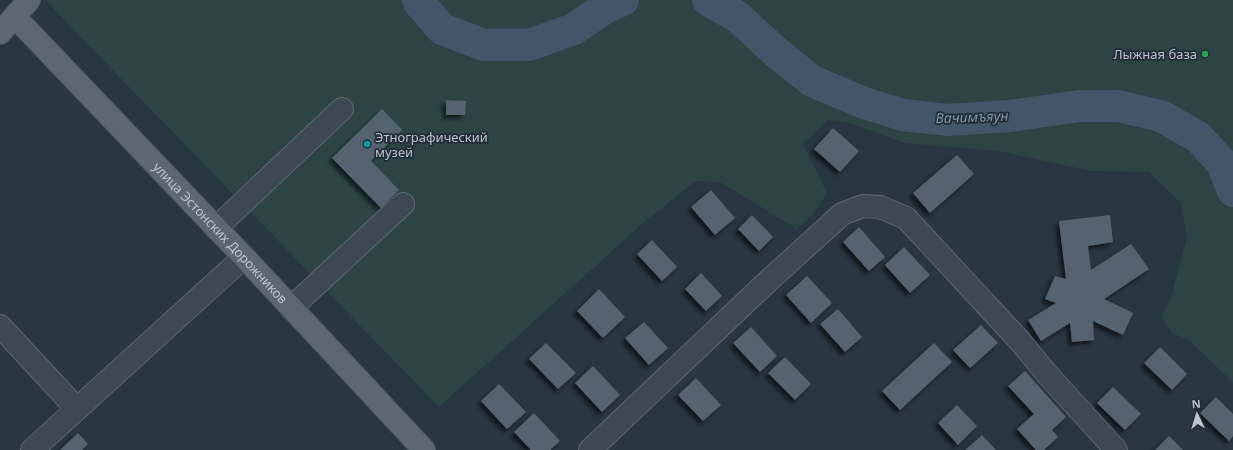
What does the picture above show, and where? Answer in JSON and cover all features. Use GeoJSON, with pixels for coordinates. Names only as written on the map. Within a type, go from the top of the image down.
{"type":"FeatureCollection","features":[{"type":"Feature","properties":{"kind":"main road"},"geometry":{"type":"LineString","coordinates":[[0,33],[29,0]]}},
{"type":"Feature","properties":{"kind":"main road","name":"улица Эстонских Дорожников"},"geometry":{"type":"LineString","coordinates":[[15,17],[244,257],[424,450]]}},
{"type":"Feature","properties":{"kind":"street"},"geometry":{"type":"LineString","coordinates":[[216,228],[342,109]]}},
{"type":"Feature","properties":{"kind":"street"},"geometry":{"type":"LineString","coordinates":[[291,308],[403,204]]}},
{"type":"Feature","properties":{"kind":"street"},"geometry":{"type":"LineString","coordinates":[[590,450],[760,288],[842,214],[862,206],[880,207],[906,218],[1020,341],[1047,374],[1116,450]]}},
{"type":"Feature","properties":{"kind":"street"},"geometry":{"type":"LineString","coordinates":[[32,450],[244,257]]}},
{"type":"Feature","properties":{"kind":"street"},"geometry":{"type":"LineString","coordinates":[[0,326],[77,409]]}},
{"type":"Feature","properties":{"kind":"green space"},"geometry":{"type":"Polygon","coordinates":[[[45,0],[1233,0],[1233,382],[1189,340],[1172,333],[1162,317],[1172,294],[1187,237],[1181,203],[1149,172],[1091,171],[999,151],[905,143],[850,123],[828,120],[803,144],[827,193],[813,215],[797,229],[720,182],[696,181],[643,223],[439,407],[45,0]],[[446,100],[446,114],[465,114],[465,101],[446,100]],[[382,109],[332,158],[381,208],[399,190],[371,161],[402,130],[382,109]]]}},
{"type":"Feature","properties":{"kind":"building"},"geometry":{"type":"Polygon","coordinates":[[[446,100],[466,101],[465,115],[446,115],[446,100]]]}},
{"type":"Feature","properties":{"kind":"building","name":"Этнографический музей"},"geometry":{"type":"Polygon","coordinates":[[[382,109],[402,130],[371,161],[399,190],[381,208],[332,158],[382,109]]]}},
{"type":"Feature","properties":{"kind":"building"},"geometry":{"type":"Polygon","coordinates":[[[833,128],[859,151],[840,172],[814,149],[833,128]]]}},
{"type":"Feature","properties":{"kind":"building"},"geometry":{"type":"Polygon","coordinates":[[[957,155],[974,174],[930,213],[913,193],[957,155]]]}},
{"type":"Feature","properties":{"kind":"building"},"geometry":{"type":"Polygon","coordinates":[[[711,190],[735,218],[715,235],[691,207],[711,190]]]}},
{"type":"Feature","properties":{"kind":"building"},"geometry":{"type":"Polygon","coordinates":[[[752,215],[773,237],[759,251],[738,229],[752,215]]]}},
{"type":"Feature","properties":{"kind":"building"},"geometry":{"type":"Polygon","coordinates":[[[1110,215],[1113,242],[1088,246],[1091,270],[1131,244],[1149,269],[1104,299],[1133,313],[1123,335],[1093,321],[1094,340],[1072,342],[1070,323],[1041,341],[1028,320],[1056,303],[1045,299],[1055,276],[1066,279],[1059,221],[1110,215]]]}},
{"type":"Feature","properties":{"kind":"building"},"geometry":{"type":"Polygon","coordinates":[[[859,227],[885,257],[869,271],[843,242],[859,227]]]}},
{"type":"Feature","properties":{"kind":"building"},"geometry":{"type":"Polygon","coordinates":[[[652,240],[677,267],[662,281],[637,254],[652,240]]]}},
{"type":"Feature","properties":{"kind":"building"},"geometry":{"type":"Polygon","coordinates":[[[904,247],[930,275],[910,293],[885,265],[904,247]]]}},
{"type":"Feature","properties":{"kind":"building"},"geometry":{"type":"Polygon","coordinates":[[[701,273],[722,296],[706,311],[685,289],[701,273]]]}},
{"type":"Feature","properties":{"kind":"building"},"geometry":{"type":"Polygon","coordinates":[[[807,276],[832,303],[811,323],[786,295],[807,276]]]}},
{"type":"Feature","properties":{"kind":"building"},"geometry":{"type":"Polygon","coordinates":[[[599,289],[625,317],[603,338],[577,311],[599,289]]]}},
{"type":"Feature","properties":{"kind":"building"},"geometry":{"type":"Polygon","coordinates":[[[838,309],[862,337],[845,352],[820,324],[838,309]]]}},
{"type":"Feature","properties":{"kind":"building"},"geometry":{"type":"Polygon","coordinates":[[[644,322],[668,348],[649,365],[625,338],[644,322]]]}},
{"type":"Feature","properties":{"kind":"building"},"geometry":{"type":"Polygon","coordinates":[[[981,325],[998,343],[970,368],[953,350],[981,325]]]}},
{"type":"Feature","properties":{"kind":"building"},"geometry":{"type":"Polygon","coordinates":[[[751,327],[777,356],[760,372],[733,343],[751,327]]]}},
{"type":"Feature","properties":{"kind":"building"},"geometry":{"type":"Polygon","coordinates":[[[546,343],[576,373],[558,389],[529,359],[546,343]]]}},
{"type":"Feature","properties":{"kind":"building"},"geometry":{"type":"Polygon","coordinates":[[[934,343],[952,362],[900,410],[882,391],[934,343]]]}},
{"type":"Feature","properties":{"kind":"building"},"geometry":{"type":"Polygon","coordinates":[[[1160,347],[1187,374],[1172,390],[1144,363],[1160,347]]]}},
{"type":"Feature","properties":{"kind":"building"},"geometry":{"type":"Polygon","coordinates":[[[785,357],[811,384],[795,400],[768,373],[785,357]]]}},
{"type":"Feature","properties":{"kind":"building"},"geometry":{"type":"Polygon","coordinates":[[[593,366],[620,395],[602,412],[575,383],[593,366]]]}},
{"type":"Feature","properties":{"kind":"building"},"geometry":{"type":"Polygon","coordinates":[[[1025,371],[1066,417],[1052,430],[1058,437],[1044,450],[1036,450],[1017,429],[1034,414],[1008,386],[1025,371]]]}},
{"type":"Feature","properties":{"kind":"building"},"geometry":{"type":"Polygon","coordinates":[[[696,378],[721,405],[703,421],[678,395],[696,378]]]}},
{"type":"Feature","properties":{"kind":"building"},"geometry":{"type":"Polygon","coordinates":[[[499,384],[526,412],[507,429],[481,401],[499,384]]]}},
{"type":"Feature","properties":{"kind":"building"},"geometry":{"type":"Polygon","coordinates":[[[1113,387],[1141,414],[1125,430],[1097,403],[1113,387]]]}},
{"type":"Feature","properties":{"kind":"building"},"geometry":{"type":"Polygon","coordinates":[[[1216,397],[1233,414],[1233,436],[1229,441],[1200,413],[1216,397]]]}},
{"type":"Feature","properties":{"kind":"building"},"geometry":{"type":"Polygon","coordinates":[[[957,405],[977,426],[958,445],[938,423],[957,405]]]}},
{"type":"Feature","properties":{"kind":"building"},"geometry":{"type":"Polygon","coordinates":[[[534,413],[560,441],[550,450],[531,450],[514,432],[534,413]]]}},
{"type":"Feature","properties":{"kind":"building"},"geometry":{"type":"Polygon","coordinates":[[[78,433],[88,444],[82,450],[60,450],[78,433]]]}},
{"type":"Feature","properties":{"kind":"building"},"geometry":{"type":"Polygon","coordinates":[[[982,435],[996,450],[965,450],[982,435]]]}},
{"type":"Feature","properties":{"kind":"building"},"geometry":{"type":"Polygon","coordinates":[[[1169,436],[1183,450],[1155,450],[1169,436]]]}},
{"type":"Feature","properties":{"kind":"waterway","name":"Вачимъяун"},"geometry":{"type":"LineString","coordinates":[[418,0],[442,29],[484,45],[529,45],[574,29],[605,8],[623,0]]}},
{"type":"Feature","properties":{"kind":"waterway","name":"Вачимъяун"},"geometry":{"type":"LineString","coordinates":[[708,0],[738,17],[777,53],[812,81],[864,103],[903,115],[948,120],[1010,116],[1079,106],[1118,106],[1161,116],[1198,137],[1222,163],[1233,191]]}},
{"type":"Feature","properties":{"kind":"place","name":"Лыжная база"},"geometry":{"type":"Point","coordinates":[1205,54]}},
{"type":"Feature","properties":{"kind":"place","name":"Этнографический музей"},"geometry":{"type":"Point","coordinates":[367,144]}}]}
